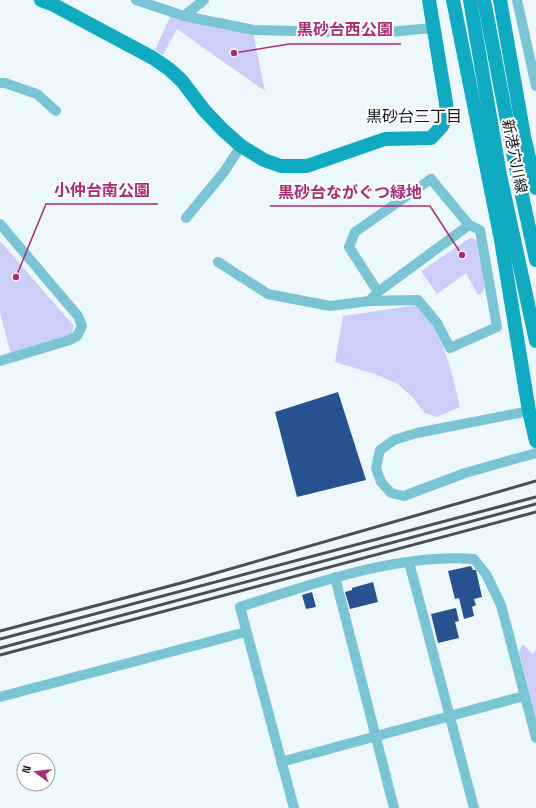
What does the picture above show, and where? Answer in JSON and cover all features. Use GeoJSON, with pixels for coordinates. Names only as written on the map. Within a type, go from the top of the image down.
{"type":"FeatureCollection","features":[{"type":"Feature","properties":{"kind":"street"},"geometry":{"type":"LineString","coordinates":[[41,0],[54,5],[153,58],[169,69],[182,81],[204,110],[241,146],[264,160],[281,166],[306,166],[385,139],[431,138],[442,126],[447,115],[432,28],[429,0]]}},
{"type":"Feature","properties":{"kind":"street"},"geometry":{"type":"LineString","coordinates":[[136,0],[184,16],[254,30],[378,33],[432,28]]}},
{"type":"Feature","properties":{"kind":"street"},"geometry":{"type":"LineString","coordinates":[[184,16],[204,0]]}},
{"type":"Feature","properties":{"kind":"street"},"geometry":{"type":"LineString","coordinates":[[453,0],[501,240],[529,412],[536,442]]}},
{"type":"Feature","properties":{"kind":"street","name":"新港穴川線"},"geometry":{"type":"LineString","coordinates":[[470,0],[500,175],[536,341]]}},
{"type":"Feature","properties":{"kind":"street","name":"新港穴川線"},"geometry":{"type":"LineString","coordinates":[[484,0],[515,163],[536,260]]}},
{"type":"Feature","properties":{"kind":"street"},"geometry":{"type":"LineString","coordinates":[[500,0],[524,136],[536,188]]}},
{"type":"Feature","properties":{"kind":"street"},"geometry":{"type":"LineString","coordinates":[[517,0],[536,86]]}},
{"type":"Feature","properties":{"kind":"street"},"geometry":{"type":"LineString","coordinates":[[0,83],[5,83],[37,94],[56,111]]}},
{"type":"Feature","properties":{"kind":"street"},"geometry":{"type":"LineString","coordinates":[[186,218],[224,172],[241,146]]}},
{"type":"Feature","properties":{"kind":"street"},"geometry":{"type":"LineString","coordinates":[[218,262],[268,294],[330,306],[369,302],[418,300],[437,323],[450,348],[497,328],[480,230],[469,226],[432,179],[355,232],[349,247],[378,292]]}},
{"type":"Feature","properties":{"kind":"street"},"geometry":{"type":"LineString","coordinates":[[0,224],[78,316],[82,326],[77,336],[70,340],[0,361]]}},
{"type":"Feature","properties":{"kind":"street"},"geometry":{"type":"LineString","coordinates":[[369,302],[378,292],[469,226]]}},
{"type":"Feature","properties":{"kind":"street"},"geometry":{"type":"LineString","coordinates":[[529,412],[417,433],[394,440],[380,450],[376,468],[381,482],[391,493],[404,496],[465,473],[536,453]]}},
{"type":"Feature","properties":{"kind":"street"},"geometry":{"type":"LineString","coordinates":[[294,808],[240,607],[335,577],[409,562],[452,557],[474,559],[486,574],[501,605],[536,738]]}},
{"type":"Feature","properties":{"kind":"street"},"geometry":{"type":"LineString","coordinates":[[409,562],[474,808]]}},
{"type":"Feature","properties":{"kind":"street"},"geometry":{"type":"LineString","coordinates":[[335,577],[394,808]]}},
{"type":"Feature","properties":{"kind":"street"},"geometry":{"type":"LineString","coordinates":[[0,697],[246,632]]}},
{"type":"Feature","properties":{"kind":"street"},"geometry":{"type":"LineString","coordinates":[[281,762],[524,696]]}},
{"type":"Feature","properties":{"kind":"shaded area"},"geometry":{"type":"Polygon","coordinates":[[[171,15],[253,33],[265,91],[177,29],[163,55],[155,50],[171,15]]]}},
{"type":"Feature","properties":{"kind":"shaded area"},"geometry":{"type":"Polygon","coordinates":[[[470,238],[477,240],[485,287],[482,293],[478,295],[466,273],[437,294],[421,271],[470,238]]]}},
{"type":"Feature","properties":{"kind":"shaded area"},"geometry":{"type":"Polygon","coordinates":[[[0,241],[74,326],[71,336],[11,354],[0,313],[0,241]]]}},
{"type":"Feature","properties":{"kind":"shaded area"},"geometry":{"type":"Polygon","coordinates":[[[417,305],[434,328],[440,340],[450,366],[460,407],[437,417],[425,413],[413,398],[398,384],[375,374],[335,362],[343,316],[417,305]]]}},
{"type":"Feature","properties":{"kind":"shaded area"},"geometry":{"type":"Polygon","coordinates":[[[522,644],[533,654],[536,650],[536,717],[519,652],[522,644]]]}},
{"type":"Feature","properties":{"kind":"building"},"geometry":{"type":"Polygon","coordinates":[[[338,392],[366,480],[297,497],[275,412],[338,392]]]}},
{"type":"Feature","properties":{"kind":"building"},"geometry":{"type":"Polygon","coordinates":[[[471,566],[473,570],[476,570],[482,597],[474,599],[476,605],[472,607],[474,616],[464,619],[459,598],[455,599],[448,571],[471,566]]]}},
{"type":"Feature","properties":{"kind":"building"},"geometry":{"type":"Polygon","coordinates":[[[373,582],[378,602],[350,609],[345,592],[352,590],[352,588],[373,582]]]}},
{"type":"Feature","properties":{"kind":"building"},"geometry":{"type":"Polygon","coordinates":[[[312,592],[316,607],[306,609],[302,595],[312,592]]]}},
{"type":"Feature","properties":{"kind":"building"},"geometry":{"type":"Polygon","coordinates":[[[456,608],[459,621],[455,622],[459,638],[438,643],[431,614],[456,608]]]}},
{"type":"Feature","properties":{"kind":"railway"},"geometry":{"type":"LineString","coordinates":[[0,631],[181,583],[536,481]]}},
{"type":"Feature","properties":{"kind":"railway"},"geometry":{"type":"LineString","coordinates":[[0,639],[536,497]]}},
{"type":"Feature","properties":{"kind":"railway"},"geometry":{"type":"LineString","coordinates":[[0,648],[536,504]]}},
{"type":"Feature","properties":{"kind":"railway"},"geometry":{"type":"LineString","coordinates":[[0,655],[536,512]]}},
{"type":"Feature","properties":{"kind":"place","name":"黒砂台西公園"},"geometry":{"type":"Point","coordinates":[234,53]}},
{"type":"Feature","properties":{"kind":"place","name":"黒砂台ながぐつ緑地"},"geometry":{"type":"Point","coordinates":[462,255]}},
{"type":"Feature","properties":{"kind":"place","name":"小仲台南公園"},"geometry":{"type":"Point","coordinates":[16,277]}},
{"type":"Feature","properties":{"kind":"district","name":"黒砂台三丁目"},"geometry":{"type":"Point","coordinates":[414,116]}}]}
